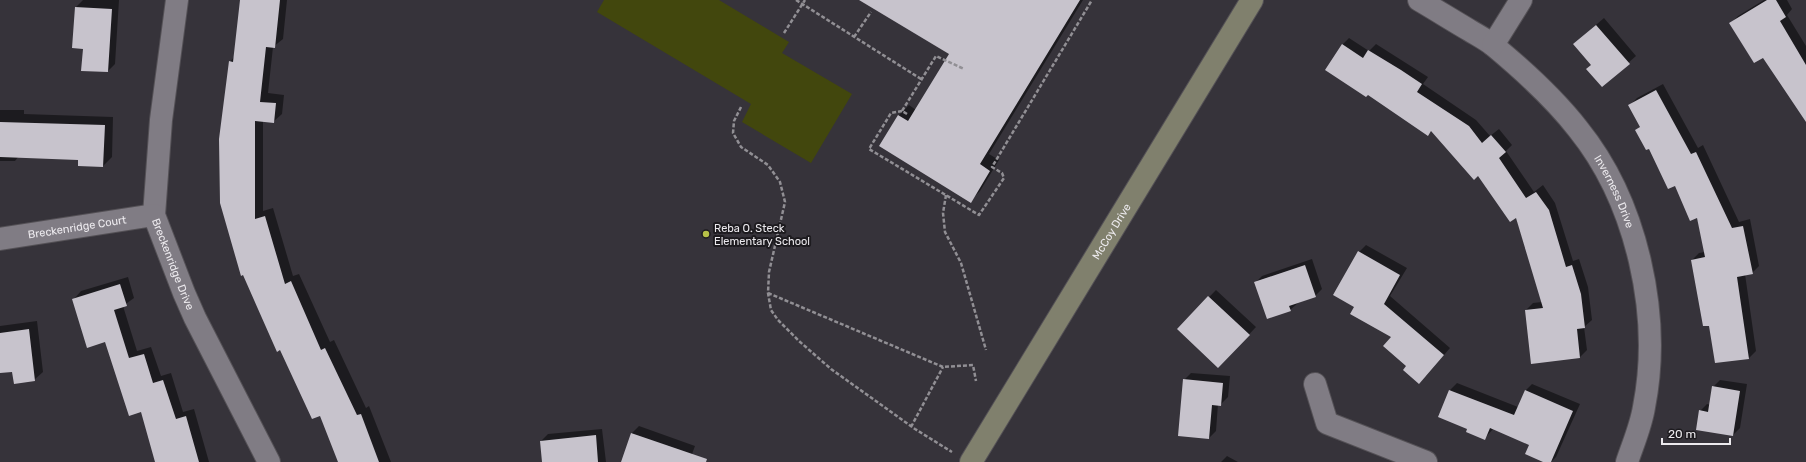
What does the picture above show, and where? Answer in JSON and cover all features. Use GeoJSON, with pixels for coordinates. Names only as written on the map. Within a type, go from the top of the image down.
{"type":"FeatureCollection","features":[{"type":"Feature","properties":{"kind":"street","name":"Breckenridge Drive"},"geometry":{"type":"LineString","coordinates":[[177,0],[160,120],[154,215],[195,318],[269,462]]}},
{"type":"Feature","properties":{"kind":"street","name":"McCoy Drive"},"geometry":{"type":"LineString","coordinates":[[963,458],[1252,0]]}},
{"type":"Feature","properties":{"kind":"street","name":"Inverness Drive"},"geometry":{"type":"LineString","coordinates":[[1419,0],[1493,45],[1542,89],[1579,130],[1605,171],[1627,219],[1641,263],[1649,327],[1649,374],[1644,408],[1627,462]]}},
{"type":"Feature","properties":{"kind":"street"},"geometry":{"type":"LineString","coordinates":[[1493,45],[1520,0]]}},
{"type":"Feature","properties":{"kind":"street","name":"Breckenridge Court"},"geometry":{"type":"LineString","coordinates":[[0,239],[154,215]]}},
{"type":"Feature","properties":{"kind":"street"},"geometry":{"type":"LineString","coordinates":[[1315,384],[1327,422],[1426,462]]}},
{"type":"Feature","properties":{"kind":"path"},"geometry":{"type":"LineString","coordinates":[[796,0],[921,79]]}},
{"type":"Feature","properties":{"kind":"path"},"geometry":{"type":"LineString","coordinates":[[784,33],[805,0]]}},
{"type":"Feature","properties":{"kind":"path"},"geometry":{"type":"LineString","coordinates":[[964,69],[936,56],[902,110],[891,113],[869,149],[978,215],[1004,178],[1002,173],[992,167],[1092,0]]}},
{"type":"Feature","properties":{"kind":"path"},"geometry":{"type":"LineString","coordinates":[[854,37],[871,12]]}},
{"type":"Feature","properties":{"kind":"path"},"geometry":{"type":"LineString","coordinates":[[741,107],[734,121],[733,133],[741,147],[768,165],[780,182],[785,202],[769,272],[768,293],[771,310],[778,320],[799,341],[831,369],[911,427],[963,458]]}},
{"type":"Feature","properties":{"kind":"path"},"geometry":{"type":"LineString","coordinates":[[902,110],[908,114]]}},
{"type":"Feature","properties":{"kind":"path"},"geometry":{"type":"LineString","coordinates":[[946,195],[943,213],[945,232],[961,262],[986,350]]}},
{"type":"Feature","properties":{"kind":"path"},"geometry":{"type":"LineString","coordinates":[[768,293],[943,367],[973,365],[976,381]]}},
{"type":"Feature","properties":{"kind":"path"},"geometry":{"type":"LineString","coordinates":[[911,427],[943,367]]}},
{"type":"Feature","properties":{"kind":"green space"},"geometry":{"type":"Polygon","coordinates":[[[604,0],[719,0],[789,42],[782,53],[852,94],[811,163],[742,122],[751,104],[597,12],[604,0]]]}},
{"type":"Feature","properties":{"kind":"building"},"geometry":{"type":"Polygon","coordinates":[[[240,0],[280,0],[275,48],[266,47],[260,102],[276,103],[274,123],[255,121],[255,219],[265,216],[285,284],[291,281],[321,350],[325,348],[357,415],[361,414],[379,462],[338,462],[320,416],[312,419],[280,350],[277,352],[243,275],[241,276],[220,203],[219,139],[229,61],[233,62],[240,0]]]}},
{"type":"Feature","properties":{"kind":"building"},"geometry":{"type":"Polygon","coordinates":[[[859,0],[1080,0],[980,164],[990,171],[971,203],[879,146],[898,115],[908,121],[949,54],[859,0]]]}},
{"type":"Feature","properties":{"kind":"building"},"geometry":{"type":"Polygon","coordinates":[[[1767,0],[1776,0],[1786,17],[1780,21],[1806,65],[1806,122],[1763,58],[1754,63],[1729,23],[1767,0]]]}},
{"type":"Feature","properties":{"kind":"building"},"geometry":{"type":"Polygon","coordinates":[[[75,7],[112,9],[108,72],[81,71],[83,49],[72,48],[75,7]]]}},
{"type":"Feature","properties":{"kind":"building"},"geometry":{"type":"Polygon","coordinates":[[[1596,25],[1630,64],[1602,87],[1586,69],[1591,65],[1573,44],[1596,25]]]}},
{"type":"Feature","properties":{"kind":"building"},"geometry":{"type":"Polygon","coordinates":[[[1342,44],[1363,58],[1368,50],[1401,70],[1422,84],[1417,92],[1469,126],[1482,143],[1491,135],[1506,152],[1499,158],[1526,198],[1536,192],[1549,210],[1566,267],[1572,265],[1581,294],[1585,328],[1577,329],[1580,358],[1531,364],[1525,310],[1543,308],[1516,218],[1510,222],[1478,176],[1474,180],[1431,131],[1428,136],[1368,95],[1366,97],[1325,70],[1342,44]]]}},
{"type":"Feature","properties":{"kind":"building"},"geometry":{"type":"Polygon","coordinates":[[[1656,90],[1691,154],[1696,152],[1732,228],[1743,226],[1753,274],[1737,277],[1749,359],[1715,363],[1709,326],[1703,326],[1691,260],[1705,257],[1697,218],[1690,221],[1675,186],[1668,189],[1649,149],[1646,150],[1635,130],[1640,127],[1628,105],[1656,90]]]}},
{"type":"Feature","properties":{"kind":"building"},"geometry":{"type":"Polygon","coordinates":[[[0,122],[105,125],[103,167],[78,166],[78,160],[0,157],[0,122]]]}},
{"type":"Feature","properties":{"kind":"building"},"geometry":{"type":"Polygon","coordinates":[[[1358,251],[1400,275],[1384,304],[1444,355],[1419,384],[1403,370],[1406,366],[1383,346],[1391,337],[1350,314],[1354,307],[1333,295],[1358,251]]]}},
{"type":"Feature","properties":{"kind":"building"},"geometry":{"type":"Polygon","coordinates":[[[1305,265],[1316,297],[1289,306],[1291,311],[1267,319],[1254,282],[1305,265]]]}},
{"type":"Feature","properties":{"kind":"building"},"geometry":{"type":"Polygon","coordinates":[[[120,284],[127,306],[114,310],[129,358],[144,354],[153,383],[163,380],[176,419],[186,416],[199,462],[155,462],[141,412],[129,416],[105,342],[87,348],[72,299],[120,284]]]}},
{"type":"Feature","properties":{"kind":"building"},"geometry":{"type":"Polygon","coordinates":[[[1208,296],[1250,335],[1218,368],[1177,329],[1208,296]]]}},
{"type":"Feature","properties":{"kind":"building"},"geometry":{"type":"Polygon","coordinates":[[[29,329],[35,381],[14,384],[12,372],[0,373],[0,333],[29,329]]]}},
{"type":"Feature","properties":{"kind":"building"},"geometry":{"type":"Polygon","coordinates":[[[1183,379],[1223,383],[1221,406],[1212,405],[1209,439],[1178,436],[1183,379]]]}},
{"type":"Feature","properties":{"kind":"building"},"geometry":{"type":"Polygon","coordinates":[[[1712,386],[1740,391],[1733,436],[1696,430],[1699,410],[1708,412],[1712,386]]]}},
{"type":"Feature","properties":{"kind":"building"},"geometry":{"type":"Polygon","coordinates":[[[1449,390],[1514,415],[1525,390],[1573,411],[1551,462],[1543,462],[1525,454],[1529,445],[1490,428],[1485,440],[1466,432],[1467,429],[1438,417],[1449,390]]]}},
{"type":"Feature","properties":{"kind":"building"},"geometry":{"type":"Polygon","coordinates":[[[631,433],[707,459],[706,462],[621,462],[631,433]]]}},
{"type":"Feature","properties":{"kind":"building"},"geometry":{"type":"Polygon","coordinates":[[[596,435],[598,462],[542,462],[540,441],[596,435]]]}},
{"type":"Feature","properties":{"kind":"place","name":"Reba O. Steck Elementary School"},"geometry":{"type":"Point","coordinates":[706,234]}}]}
